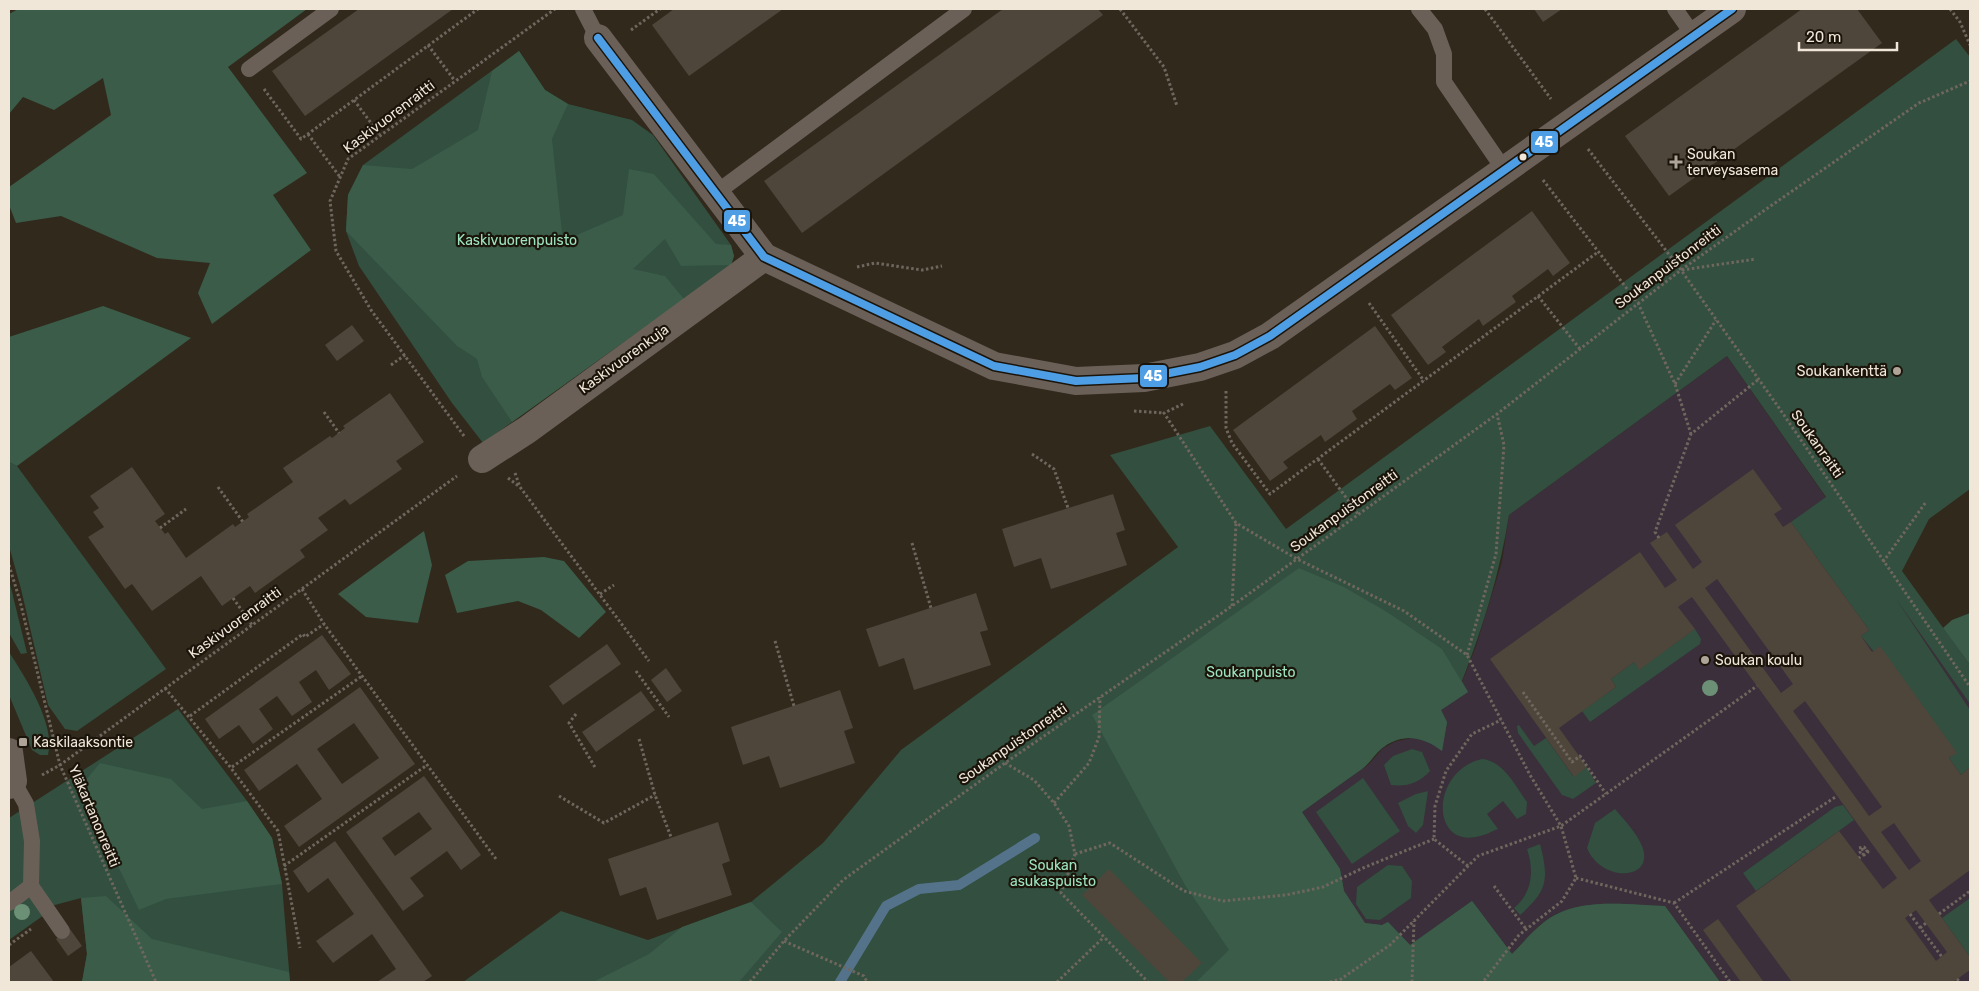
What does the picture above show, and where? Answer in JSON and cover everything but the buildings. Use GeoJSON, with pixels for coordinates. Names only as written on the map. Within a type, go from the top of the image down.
{"type":"FeatureCollection","features":[{"type":"Feature","properties":{"kind":"street"},"geometry":{"type":"LineString","coordinates":[[598,38],[764,257],[994,366],[1076,381],[1144,378],[1218,361],[1235,355],[1270,336],[1732,9]]}},
{"type":"Feature","properties":{"kind":"street","name":"Kaskivuorenkuja"},"geometry":{"type":"LineString","coordinates":[[474,465],[526,430],[764,257]]}},
{"type":"Feature","properties":{"kind":"street"},"geometry":{"type":"LineString","coordinates":[[9,752],[11,783]]}},
{"type":"Feature","properties":{"kind":"lane"},"geometry":{"type":"LineString","coordinates":[[249,69],[331,9]]}},
{"type":"Feature","properties":{"kind":"lane"},"geometry":{"type":"LineString","coordinates":[[583,9],[598,38]]}},
{"type":"Feature","properties":{"kind":"lane"},"geometry":{"type":"LineString","coordinates":[[716,193],[964,9]]}},
{"type":"Feature","properties":{"kind":"lane"},"geometry":{"type":"LineString","coordinates":[[1419,9],[1434,29],[1444,54],[1444,82],[1505,171]]}},
{"type":"Feature","properties":{"kind":"lane"},"geometry":{"type":"LineString","coordinates":[[1675,9],[1694,36]]}},
{"type":"Feature","properties":{"kind":"lane"},"geometry":{"type":"LineString","coordinates":[[11,783],[26,804],[32,841],[31,886],[62,931]]}},
{"type":"Feature","properties":{"kind":"lane"},"geometry":{"type":"LineString","coordinates":[[9,902],[31,886]]}},
{"type":"Feature","properties":{"kind":"path"},"geometry":{"type":"LineString","coordinates":[[249,69],[301,139],[478,9]]}},
{"type":"Feature","properties":{"kind":"path","name":"Kaskivuorenraitti"},"geometry":{"type":"LineString","coordinates":[[11,783],[37,778],[60,765],[474,465],[405,355],[371,310],[336,251],[330,201],[348,159],[555,9]]}},
{"type":"Feature","properties":{"kind":"path"},"geometry":{"type":"LineString","coordinates":[[634,39],[628,32],[660,9]]}},
{"type":"Feature","properties":{"kind":"path"},"geometry":{"type":"LineString","coordinates":[[1120,9],[1164,67],[1178,106]]}},
{"type":"Feature","properties":{"kind":"path"},"geometry":{"type":"LineString","coordinates":[[1484,9],[1556,105]]}},
{"type":"Feature","properties":{"kind":"path"},"geometry":{"type":"LineString","coordinates":[[1950,9],[1960,22],[1970,45]]}},
{"type":"Feature","properties":{"kind":"path"},"geometry":{"type":"LineString","coordinates":[[428,45],[455,82]]}},
{"type":"Feature","properties":{"kind":"path","name":"Soukanpuistonreitti"},"geometry":{"type":"LineString","coordinates":[[750,982],[784,941],[843,880],[1005,763],[1232,606],[1497,414],[1681,270],[1919,103],[1970,81]]}},
{"type":"Feature","properties":{"kind":"path"},"geometry":{"type":"LineString","coordinates":[[354,100],[380,135]]}},
{"type":"Feature","properties":{"kind":"path"},"geometry":{"type":"LineString","coordinates":[[308,134],[340,178]]}},
{"type":"Feature","properties":{"kind":"path","name":"Soukanraitti"},"geometry":{"type":"LineString","coordinates":[[1586,146],[1681,270],[1759,379],[1970,687]]}},
{"type":"Feature","properties":{"kind":"path"},"geometry":{"type":"LineString","coordinates":[[1542,179],[1638,303],[1675,384],[1691,434]]}},
{"type":"Feature","properties":{"kind":"path"},"geometry":{"type":"LineString","coordinates":[[1227,385],[1226,428],[1232,443],[1270,494],[1598,252]]}},
{"type":"Feature","properties":{"kind":"path"},"geometry":{"type":"LineString","coordinates":[[1681,270],[1756,259]]}},
{"type":"Feature","properties":{"kind":"path"},"geometry":{"type":"LineString","coordinates":[[856,267],[875,263],[922,270],[942,266]]}},
{"type":"Feature","properties":{"kind":"path"},"geometry":{"type":"LineString","coordinates":[[1538,296],[1580,349]]}},
{"type":"Feature","properties":{"kind":"path"},"geometry":{"type":"LineString","coordinates":[[1364,297],[1424,381]]}},
{"type":"Feature","properties":{"kind":"path"},"geometry":{"type":"LineString","coordinates":[[1675,384],[1716,320]]}},
{"type":"Feature","properties":{"kind":"path"},"geometry":{"type":"LineString","coordinates":[[391,365],[405,355]]}},
{"type":"Feature","properties":{"kind":"path"},"geometry":{"type":"LineString","coordinates":[[1659,538],[1655,532],[1691,434],[1759,379]]}},
{"type":"Feature","properties":{"kind":"path"},"geometry":{"type":"LineString","coordinates":[[1129,410],[1164,413],[1189,401]]}},
{"type":"Feature","properties":{"kind":"path"},"geometry":{"type":"LineString","coordinates":[[324,412],[338,433]]}},
{"type":"Feature","properties":{"kind":"path"},"geometry":{"type":"LineString","coordinates":[[1164,413],[1236,523],[1297,559],[1404,611],[1466,656],[1530,775],[1561,826],[1576,878],[1562,901],[1526,930],[1483,982]]}},
{"type":"Feature","properties":{"kind":"path"},"geometry":{"type":"LineString","coordinates":[[1466,656],[1496,554],[1504,445],[1497,414]]}},
{"type":"Feature","properties":{"kind":"path"},"geometry":{"type":"LineString","coordinates":[[1032,454],[1054,469],[1068,508]]}},
{"type":"Feature","properties":{"kind":"path"},"geometry":{"type":"LineString","coordinates":[[1318,459],[1358,514]]}},
{"type":"Feature","properties":{"kind":"path"},"geometry":{"type":"LineString","coordinates":[[218,487],[242,522]]}},
{"type":"Feature","properties":{"kind":"path"},"geometry":{"type":"LineString","coordinates":[[528,497],[649,661]]}},
{"type":"Feature","properties":{"kind":"path"},"geometry":{"type":"LineString","coordinates":[[1883,562],[1926,502]]}},
{"type":"Feature","properties":{"kind":"path"},"geometry":{"type":"LineString","coordinates":[[160,528],[186,509]]}},
{"type":"Feature","properties":{"kind":"path"},"geometry":{"type":"LineString","coordinates":[[1232,606],[1236,523]]}},
{"type":"Feature","properties":{"kind":"path"},"geometry":{"type":"LineString","coordinates":[[912,543],[931,608]]}},
{"type":"Feature","properties":{"kind":"path","name":"Yläkartanonreitti"},"geometry":{"type":"LineString","coordinates":[[9,564],[60,765],[156,982]]}},
{"type":"Feature","properties":{"kind":"path"},"geometry":{"type":"LineString","coordinates":[[600,594],[614,585]]}},
{"type":"Feature","properties":{"kind":"path"},"geometry":{"type":"LineString","coordinates":[[302,589],[324,624],[496,859]]}},
{"type":"Feature","properties":{"kind":"path"},"geometry":{"type":"LineString","coordinates":[[233,598],[252,625]]}},
{"type":"Feature","properties":{"kind":"path"},"geometry":{"type":"LineString","coordinates":[[190,716],[303,634],[305,637],[324,624]]}},
{"type":"Feature","properties":{"kind":"path"},"geometry":{"type":"LineString","coordinates":[[774,641],[794,706]]}},
{"type":"Feature","properties":{"kind":"path"},"geometry":{"type":"LineString","coordinates":[[636,671],[669,717]]}},
{"type":"Feature","properties":{"kind":"path"},"geometry":{"type":"LineString","coordinates":[[231,768],[362,676]]}},
{"type":"Feature","properties":{"kind":"path"},"geometry":{"type":"LineString","coordinates":[[1330,982],[1341,979],[1390,945],[1478,856],[1561,826],[1757,686]]}},
{"type":"Feature","properties":{"kind":"path"},"geometry":{"type":"LineString","coordinates":[[165,688],[190,716],[278,831],[300,948]]}},
{"type":"Feature","properties":{"kind":"path"},"geometry":{"type":"LineString","coordinates":[[1523,692],[1572,762],[1580,756],[1606,794]]}},
{"type":"Feature","properties":{"kind":"path"},"geometry":{"type":"LineString","coordinates":[[1054,802],[1090,763],[1099,738],[1100,697]]}},
{"type":"Feature","properties":{"kind":"path"},"geometry":{"type":"LineString","coordinates":[[576,714],[569,723],[596,769]]}},
{"type":"Feature","properties":{"kind":"path"},"geometry":{"type":"LineString","coordinates":[[1434,839],[1435,806],[1446,771],[1472,734],[1501,720]]}},
{"type":"Feature","properties":{"kind":"path"},"geometry":{"type":"LineString","coordinates":[[639,739],[655,795],[671,838]]}},
{"type":"Feature","properties":{"kind":"path"},"geometry":{"type":"LineString","coordinates":[[1005,763],[1034,780],[1054,802],[1069,826],[1075,854],[1061,893],[1148,982]]}},
{"type":"Feature","properties":{"kind":"path"},"geometry":{"type":"LineString","coordinates":[[284,866],[427,765]]}},
{"type":"Feature","properties":{"kind":"path"},"geometry":{"type":"LineString","coordinates":[[559,796],[604,823],[655,795]]}},
{"type":"Feature","properties":{"kind":"path"},"geometry":{"type":"LineString","coordinates":[[1674,903],[1837,796]]}},
{"type":"Feature","properties":{"kind":"path"},"geometry":{"type":"LineString","coordinates":[[1075,854],[1110,843],[1184,892],[1223,901],[1286,895],[1323,887],[1362,868],[1434,839]]}},
{"type":"Feature","properties":{"kind":"path"},"geometry":{"type":"LineString","coordinates":[[1434,839],[1468,866]]}},
{"type":"Feature","properties":{"kind":"path"},"geometry":{"type":"LineString","coordinates":[[1859,848],[1864,846],[1867,849],[1868,852],[1864,855],[1863,855],[1862,855],[1860,852],[1861,849],[1866,849],[1867,851],[1863,854],[1859,858]]}},
{"type":"Feature","properties":{"kind":"path"},"geometry":{"type":"LineString","coordinates":[[1576,878],[1674,903],[1730,982]]}},
{"type":"Feature","properties":{"kind":"path"},"geometry":{"type":"LineString","coordinates":[[1494,886],[1526,930]]}},
{"type":"Feature","properties":{"kind":"path"},"geometry":{"type":"LineString","coordinates":[[1939,914],[1970,892]]}},
{"type":"Feature","properties":{"kind":"path"},"geometry":{"type":"LineString","coordinates":[[1910,914],[1942,957]]}},
{"type":"Feature","properties":{"kind":"path"},"geometry":{"type":"LineString","coordinates":[[1412,982],[1414,921]]}},
{"type":"Feature","properties":{"kind":"path"},"geometry":{"type":"LineString","coordinates":[[1920,928],[1926,923]]}},
{"type":"Feature","properties":{"kind":"path"},"geometry":{"type":"LineString","coordinates":[[1057,982],[1104,937]]}},
{"type":"Feature","properties":{"kind":"path"},"geometry":{"type":"LineString","coordinates":[[784,941],[864,976],[867,982]]}},
{"type":"Feature","properties":{"kind":"shaded area","name":"Soukan koulu"},"geometry":{"type":"Polygon","coordinates":[[[1727,356],[1970,704],[1970,982],[1720,982],[1665,906],[1597,905],[1574,908],[1556,914],[1540,925],[1512,954],[1413,942],[1410,945],[1382,925],[1365,923],[1343,891],[1340,869],[1302,812],[1369,764],[1382,749],[1394,742],[1415,737],[1428,740],[1441,750],[1441,710],[1462,682],[1476,646],[1502,562],[1509,515],[1727,356]]]}},
{"type":"Feature","properties":{"kind":"green space"},"geometry":{"type":"Polygon","coordinates":[[[18,9],[307,9],[228,67],[307,173],[273,195],[311,250],[212,324],[198,293],[210,263],[157,258],[61,216],[16,223],[9,205],[9,187],[111,115],[103,78],[54,110],[23,97],[9,114],[9,14],[18,9]]]}},
{"type":"Feature","properties":{"kind":"green space","name":"Soukanpuisto"},"geometry":{"type":"Polygon","coordinates":[[[1956,39],[1970,57],[1970,489],[1929,519],[1902,571],[1970,665],[1970,704],[1896,599],[1970,710],[1970,770],[1969,768],[1961,775],[1949,758],[1956,753],[1861,636],[1869,630],[1791,522],[1826,497],[1727,356],[1509,515],[1501,558],[1490,600],[1462,681],[1468,692],[1441,710],[1447,722],[1442,751],[1420,739],[1404,738],[1396,740],[1381,749],[1362,769],[1302,812],[1340,869],[1344,891],[1365,923],[1382,925],[1388,922],[1410,945],[1472,901],[1512,954],[1543,923],[1567,910],[1594,904],[1665,906],[1720,982],[463,982],[561,911],[648,940],[751,902],[823,843],[901,750],[1178,547],[1110,455],[1210,426],[1286,529],[1956,39]]]}},
{"type":"Feature","properties":{"kind":"green space","name":"Kaskivuorenpuisto"},"geometry":{"type":"Polygon","coordinates":[[[519,51],[545,90],[568,104],[632,120],[653,135],[731,245],[734,256],[731,265],[483,443],[452,403],[359,266],[346,231],[348,195],[363,165],[519,51]]]}},
{"type":"Feature","properties":{"kind":"green space","name":"Kaskivuorenpuisto"},"geometry":{"type":"Polygon","coordinates":[[[519,51],[545,90],[568,104],[552,139],[563,241],[623,215],[629,169],[654,174],[716,244],[731,245],[734,256],[731,265],[681,266],[665,239],[633,269],[665,276],[684,299],[512,422],[482,377],[477,359],[457,346],[346,231],[348,195],[363,165],[412,169],[478,130],[492,71],[519,51]]]}},
{"type":"Feature","properties":{"kind":"green space"},"geometry":{"type":"Polygon","coordinates":[[[103,306],[191,338],[17,466],[9,462],[9,337],[103,306]]]}},
{"type":"Feature","properties":{"kind":"green space"},"geometry":{"type":"Polygon","coordinates":[[[9,462],[17,466],[166,669],[77,731],[65,729],[48,705],[9,546],[9,462]]]}},
{"type":"Feature","properties":{"kind":"green space"},"geometry":{"type":"Polygon","coordinates":[[[424,531],[432,565],[418,623],[366,617],[338,594],[424,531]]]}},
{"type":"Feature","properties":{"kind":"green space"},"geometry":{"type":"Polygon","coordinates":[[[544,557],[564,561],[606,612],[579,638],[541,610],[518,601],[457,613],[445,575],[468,561],[544,557]]]}},
{"type":"Feature","properties":{"kind":"green space"},"geometry":{"type":"Polygon","coordinates":[[[1299,568],[1344,587],[1387,612],[1442,649],[1468,692],[1441,710],[1447,722],[1442,751],[1420,739],[1404,738],[1396,740],[1381,749],[1362,769],[1302,812],[1340,869],[1344,891],[1365,923],[1382,925],[1388,922],[1410,945],[1472,901],[1512,954],[1543,923],[1567,910],[1594,904],[1665,906],[1720,982],[1196,982],[1229,950],[1185,885],[1092,715],[1299,568]]]}},
{"type":"Feature","properties":{"kind":"green space"},"geometry":{"type":"Polygon","coordinates":[[[9,580],[27,653],[21,654],[9,633],[9,580]]]}},
{"type":"Feature","properties":{"kind":"green space"},"geometry":{"type":"Polygon","coordinates":[[[1970,613],[1970,665],[1943,628],[1952,620],[1970,613]]]}},
{"type":"Feature","properties":{"kind":"green space"},"geometry":{"type":"Polygon","coordinates":[[[1695,629],[1701,639],[1700,644],[1590,722],[1582,711],[1616,687],[1611,679],[1634,662],[1639,669],[1695,629]]]}},
{"type":"Feature","properties":{"kind":"green space"},"geometry":{"type":"Polygon","coordinates":[[[9,652],[23,674],[43,715],[48,729],[48,755],[40,755],[32,750],[9,695],[9,652]]]}},
{"type":"Feature","properties":{"kind":"green space"},"geometry":{"type":"Polygon","coordinates":[[[178,709],[247,801],[272,838],[282,884],[290,982],[82,982],[87,954],[81,898],[40,909],[44,915],[9,940],[9,818],[178,709]]]}},
{"type":"Feature","properties":{"kind":"green space"},"geometry":{"type":"Polygon","coordinates":[[[1519,725],[1534,746],[1546,738],[1573,776],[1587,767],[1596,783],[1573,799],[1562,795],[1518,733],[1517,726],[1519,725]]]}},
{"type":"Feature","properties":{"kind":"green space"},"geometry":{"type":"Polygon","coordinates":[[[1412,749],[1422,752],[1430,771],[1422,779],[1412,783],[1391,785],[1384,765],[1393,756],[1412,749]]]}},
{"type":"Feature","properties":{"kind":"green space"},"geometry":{"type":"Polygon","coordinates":[[[1482,759],[1497,764],[1508,775],[1527,802],[1526,814],[1517,819],[1503,801],[1487,814],[1498,829],[1482,835],[1464,837],[1452,832],[1445,821],[1443,807],[1445,792],[1453,778],[1465,766],[1482,759]]]}},
{"type":"Feature","properties":{"kind":"green space"},"geometry":{"type":"Polygon","coordinates":[[[100,763],[171,779],[202,809],[247,801],[272,838],[282,884],[166,899],[139,910],[80,787],[100,763]]]}},
{"type":"Feature","properties":{"kind":"green space"},"geometry":{"type":"Polygon","coordinates":[[[1363,778],[1400,831],[1352,864],[1316,812],[1363,778]]]}},
{"type":"Feature","properties":{"kind":"green space"},"geometry":{"type":"Polygon","coordinates":[[[1428,791],[1423,825],[1416,833],[1408,826],[1398,803],[1416,794],[1428,791]]]}},
{"type":"Feature","properties":{"kind":"green space"},"geometry":{"type":"Polygon","coordinates":[[[1843,805],[1854,820],[1756,891],[1743,873],[1835,807],[1843,805]]]}},
{"type":"Feature","properties":{"kind":"green space"},"geometry":{"type":"Polygon","coordinates":[[[1615,809],[1634,831],[1642,846],[1644,858],[1641,866],[1634,871],[1625,873],[1614,872],[1603,867],[1594,859],[1587,848],[1595,823],[1615,809]]]}},
{"type":"Feature","properties":{"kind":"green space"},"geometry":{"type":"Polygon","coordinates":[[[1540,844],[1545,866],[1544,884],[1536,899],[1520,915],[1514,908],[1525,895],[1530,880],[1531,865],[1527,849],[1540,844]]]}},
{"type":"Feature","properties":{"kind":"green space"},"geometry":{"type":"Polygon","coordinates":[[[1388,865],[1402,866],[1412,881],[1411,898],[1380,920],[1366,919],[1356,904],[1357,887],[1388,865]]]}},
{"type":"Feature","properties":{"kind":"green space"},"geometry":{"type":"Polygon","coordinates":[[[106,896],[152,939],[289,972],[290,982],[82,982],[87,954],[81,898],[106,896]]]}},
{"type":"Feature","properties":{"kind":"green space"},"geometry":{"type":"Polygon","coordinates":[[[1970,898],[1970,957],[1942,918],[1970,898]]]}},
{"type":"Feature","properties":{"kind":"green space"},"geometry":{"type":"Polygon","coordinates":[[[751,902],[782,932],[739,982],[593,982],[649,954],[682,927],[751,902]]]}},
{"type":"Feature","properties":{"kind":"waterway"},"geometry":{"type":"LineString","coordinates":[[840,982],[886,906],[919,889],[959,885],[1035,838]]}},
{"type":"Feature","properties":{"kind":"transit line","name":"45"},"geometry":{"type":"LineString","coordinates":[[598,38],[764,257],[994,366],[1076,381],[1144,378],[1200,367],[1235,355],[1270,336],[1732,9]]}},
{"type":"Feature","properties":{"kind":"place","name":"Soukan terveysasema"},"geometry":{"type":"Point","coordinates":[1676,162]}},
{"type":"Feature","properties":{"kind":"place","name":"Soukankenttä"},"geometry":{"type":"Point","coordinates":[1897,371]}},
{"type":"Feature","properties":{"kind":"place","name":"Soukan koulu"},"geometry":{"type":"Point","coordinates":[1705,660]}},
{"type":"Feature","properties":{"kind":"place","name":"Kaskilaaksontie"},"geometry":{"type":"Point","coordinates":[23,742]}},
{"type":"Feature","properties":{"kind":"park label","name":"Soukan asukaspuisto"},"geometry":{"type":"Point","coordinates":[1053,874]}}]}
